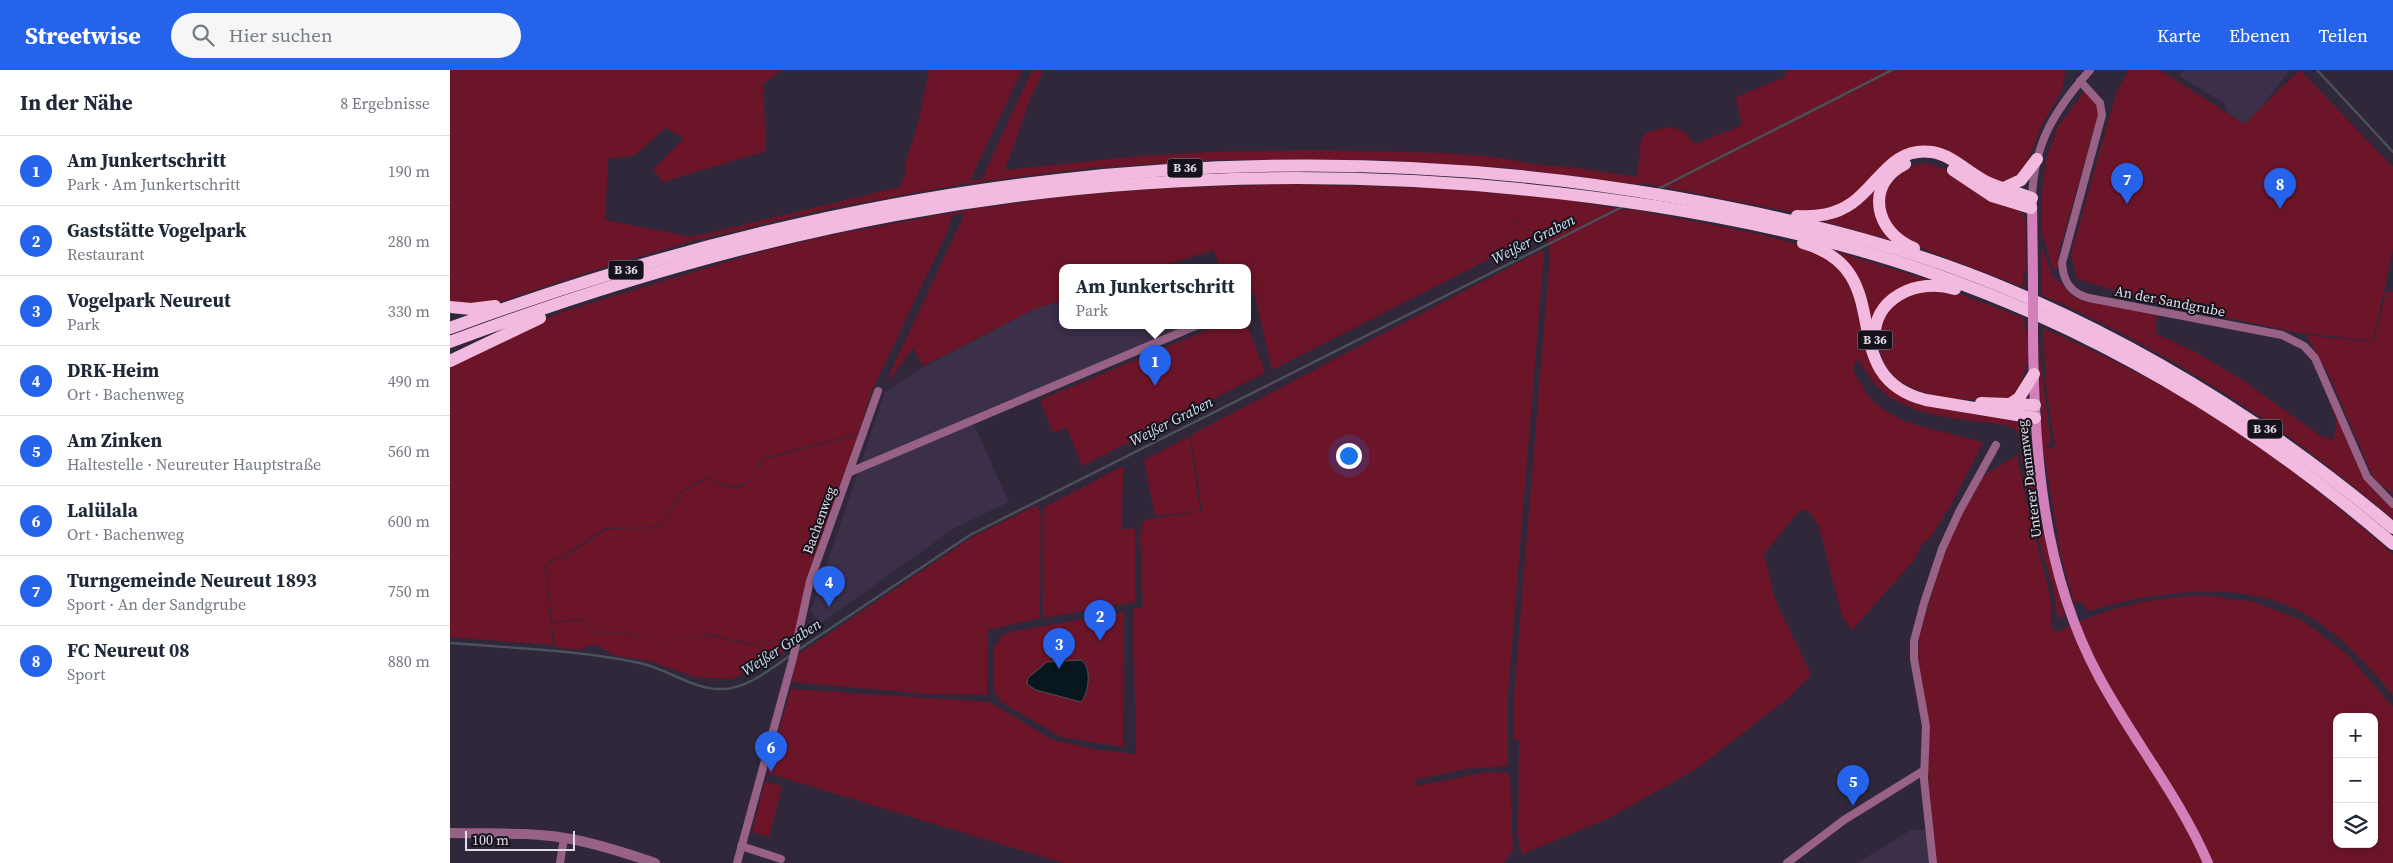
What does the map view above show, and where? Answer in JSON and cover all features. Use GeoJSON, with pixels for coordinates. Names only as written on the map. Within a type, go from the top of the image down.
{"type":"FeatureCollection","features":[{"type":"Feature","properties":{"kind":"highway","name":"B 36"},"geometry":{"type":"LineString","coordinates":[[1776,217],[1813,217],[1844,208],[1857,199],[1890,164],[1902,157],[1918,152],[1932,152],[1946,156],[1979,178],[2004,188],[2032,203]]}},
{"type":"Feature","properties":{"kind":"highway"},"geometry":{"type":"LineString","coordinates":[[2004,188],[2021,180],[2037,159]]}},
{"type":"Feature","properties":{"kind":"highway"},"geometry":{"type":"LineString","coordinates":[[1944,264],[1932,255],[1901,242],[1890,233],[1883,222],[1879,209],[1881,194],[1888,178],[1902,166],[1919,160],[1941,163],[1992,196],[2032,203]]}},
{"type":"Feature","properties":{"kind":"highway","name":"B 36"},"geometry":{"type":"LineString","coordinates":[[450,328],[660,259],[793,224],[934,196],[1071,177],[1207,167],[1364,166],[1512,176],[1637,197],[1759,226],[1876,256],[1934,274],[2006,302],[2094,342],[2170,382],[2222,414],[2324,487],[2393,544]]}},
{"type":"Feature","properties":{"kind":"highway","name":"B 36"},"geometry":{"type":"LineString","coordinates":[[450,342],[570,300],[712,257],[826,229],[896,214],[1074,189],[1198,180],[1336,178],[1474,184],[1620,201],[1654,194],[1776,217],[1837,231],[1944,264],[2070,317],[2184,377],[2283,441],[2393,528]]}},
{"type":"Feature","properties":{"kind":"highway"},"geometry":{"type":"LineString","coordinates":[[1759,226],[1773,235],[1820,249],[1835,258],[1848,272],[1862,300],[1874,359],[1887,379],[1900,390],[1926,400],[2035,411]]}},
{"type":"Feature","properties":{"kind":"highway","name":"B 36"},"geometry":{"type":"LineString","coordinates":[[2006,302],[1990,301],[1951,287],[1916,286],[1896,296],[1884,307],[1877,323],[1875,338],[1878,356],[1885,370],[1906,388],[1928,395],[1972,403],[2010,404],[2035,411]]}},
{"type":"Feature","properties":{"kind":"highway","name":"B 36"},"geometry":{"type":"LineString","coordinates":[[450,361],[545,316],[570,300]]}},
{"type":"Feature","properties":{"kind":"highway","name":"B 36"},"geometry":{"type":"LineString","coordinates":[[450,307],[471,309],[516,305]]}},
{"type":"Feature","properties":{"kind":"highway"},"geometry":{"type":"LineString","coordinates":[[2010,404],[2019,398],[2034,374]]}},
{"type":"Feature","properties":{"kind":"main road","name":"Unterer Dammweg"},"geometry":{"type":"LineString","coordinates":[[2032,203],[2035,411],[2040,480],[2047,525],[2064,592],[2079,635],[2105,687],[2178,805],[2208,863]]}},
{"type":"Feature","properties":{"kind":"street","name":"Unterer Dammweg"},"geometry":{"type":"LineString","coordinates":[[2032,203],[2037,159],[2041,143],[2054,114],[2090,70]]}},
{"type":"Feature","properties":{"kind":"street","name":"An der Sandgrube"},"geometry":{"type":"LineString","coordinates":[[2080,81],[2100,103],[2102,115],[2062,263],[2063,273],[2068,286],[2076,294],[2089,298],[2282,335],[2304,346],[2319,364],[2367,477],[2393,504]]}},
{"type":"Feature","properties":{"kind":"street"},"geometry":{"type":"LineString","coordinates":[[850,472],[1189,329]]}},
{"type":"Feature","properties":{"kind":"street","name":"Bachenweg"},"geometry":{"type":"LineString","coordinates":[[737,863],[793,659],[810,581],[878,391]]}},
{"type":"Feature","properties":{"kind":"street"},"geometry":{"type":"LineString","coordinates":[[1933,863],[1923,771],[1926,726],[1914,659],[1914,641],[1942,549],[1959,512],[1996,445]]}},
{"type":"Feature","properties":{"kind":"street"},"geometry":{"type":"LineString","coordinates":[[1787,863],[1844,820],[1923,771]]}},
{"type":"Feature","properties":{"kind":"street"},"geometry":{"type":"LineString","coordinates":[[450,833],[537,835],[564,838],[608,848],[655,863]]}},
{"type":"Feature","properties":{"kind":"street"},"geometry":{"type":"LineString","coordinates":[[560,863],[564,838]]}},
{"type":"Feature","properties":{"kind":"street"},"geometry":{"type":"LineString","coordinates":[[742,846],[780,859]]}},
{"type":"Feature","properties":{"kind":"shaded area"},"geometry":{"type":"Polygon","coordinates":[[[450,70],[781,70],[763,84],[766,151],[663,182],[653,170],[684,138],[665,128],[635,155],[608,159],[605,220],[692,237],[900,187],[906,173],[906,162],[919,120],[929,70],[1022,70],[970,180],[982,179],[1032,70],[1044,70],[1030,99],[1005,170],[1140,156],[1211,152],[1318,150],[1445,153],[1495,157],[1533,164],[1570,167],[1637,177],[1641,140],[1647,132],[1669,127],[1683,131],[1695,144],[1742,125],[1736,97],[1785,77],[1786,70],[2066,70],[2062,90],[2041,126],[2024,172],[2007,184],[1919,149],[1839,207],[1796,213],[1643,183],[1642,185],[1509,168],[1379,160],[1218,160],[1091,168],[962,184],[827,209],[689,242],[486,305],[450,304],[450,70]]]}},
{"type":"Feature","properties":{"kind":"shaded area"},"geometry":{"type":"Polygon","coordinates":[[[2129,70],[2160,70],[2244,124],[2300,70],[2393,167],[2393,250],[2373,341],[2294,332],[2142,299],[2077,279],[2071,255],[2116,93],[2129,70]]]}},
{"type":"Feature","properties":{"kind":"shaded area"},"geometry":{"type":"Polygon","coordinates":[[[2183,70],[2290,70],[2263,105],[2244,124],[2228,113],[2225,104],[2180,76],[2183,70]]]}},
{"type":"Feature","properties":{"kind":"shaded area"},"geometry":{"type":"Polygon","coordinates":[[[2085,91],[2097,104],[2099,113],[2059,251],[2058,269],[2053,269],[2042,233],[2042,192],[2046,160],[2057,127],[2085,91]]]}},
{"type":"Feature","properties":{"kind":"shaded area"},"geometry":{"type":"Polygon","coordinates":[[[1916,156],[1926,156],[1944,161],[1986,186],[2009,193],[2021,200],[2004,198],[1943,162],[1927,157],[1911,159],[1893,168],[1880,185],[1875,206],[1876,213],[1879,223],[1890,240],[1822,221],[1853,207],[1892,166],[1916,156]]]}},
{"type":"Feature","properties":{"kind":"shaded area"},"geometry":{"type":"Polygon","coordinates":[[[1925,163],[1945,169],[2022,212],[2025,220],[2026,272],[2023,272],[2023,287],[1908,243],[1886,222],[1884,192],[1904,168],[1925,163]]]}},
{"type":"Feature","properties":{"kind":"shaded area"},"geometry":{"type":"Polygon","coordinates":[[[1288,184],[1438,188],[1555,198],[1624,210],[1630,209],[1759,234],[1809,247],[1845,273],[1887,383],[2018,419],[2028,427],[2038,510],[2065,617],[2059,618],[2056,612],[2054,592],[2029,505],[2022,452],[2027,449],[2022,448],[2018,431],[2010,426],[1941,416],[1908,406],[1893,399],[1880,389],[1856,358],[1853,371],[1863,388],[1878,405],[1890,414],[1920,426],[1983,443],[1949,508],[1928,541],[1925,539],[1913,561],[1852,630],[1842,616],[1819,526],[1808,510],[1799,511],[1764,554],[1774,597],[1811,675],[1788,698],[1696,769],[1609,818],[1522,854],[1518,836],[1519,740],[1514,739],[1514,694],[1550,252],[1545,239],[1538,234],[1272,370],[1255,297],[1253,293],[1251,294],[1251,264],[1219,264],[1213,250],[1169,264],[1059,264],[1059,301],[1036,308],[923,366],[913,348],[892,377],[886,382],[965,213],[953,215],[949,228],[871,393],[859,433],[759,459],[756,477],[760,460],[859,434],[846,471],[839,465],[846,472],[827,525],[824,523],[827,526],[817,551],[812,551],[817,552],[791,649],[732,679],[695,677],[650,661],[616,656],[594,644],[579,650],[555,647],[552,623],[582,620],[595,634],[626,634],[654,642],[626,633],[595,633],[582,619],[552,622],[546,565],[569,554],[606,529],[661,528],[683,491],[709,478],[730,488],[740,487],[751,480],[739,485],[730,486],[709,477],[682,490],[661,527],[605,528],[566,554],[545,564],[553,645],[450,637],[450,364],[528,326],[565,311],[756,253],[826,236],[967,210],[1067,196],[1165,188],[1288,184]],[[709,634],[654,642],[708,635],[752,645],[787,638],[752,644],[709,634]]]}},
{"type":"Feature","properties":{"kind":"shaded area"},"geometry":{"type":"Polygon","coordinates":[[[2041,245],[2053,277],[2072,296],[2082,300],[2157,314],[2155,333],[2199,354],[2244,381],[2319,435],[2334,440],[2336,420],[2322,381],[2360,472],[2376,493],[2393,509],[2393,519],[2312,454],[2226,394],[2136,341],[2042,295],[2041,245]]]}},
{"type":"Feature","properties":{"kind":"shaded area"},"geometry":{"type":"Polygon","coordinates":[[[1828,249],[1932,281],[1922,282],[1873,323],[1828,249]]]}},
{"type":"Feature","properties":{"kind":"shaded area"},"geometry":{"type":"Polygon","coordinates":[[[1542,250],[1544,254],[1508,695],[1508,766],[1466,769],[1414,780],[1417,786],[1487,772],[1507,773],[1510,780],[1513,850],[1504,863],[1063,863],[767,773],[791,689],[989,702],[1053,740],[1099,750],[1136,754],[1133,609],[1143,607],[1140,535],[1144,520],[1202,511],[1191,435],[1542,250]]]}},
{"type":"Feature","properties":{"kind":"shaded area"},"geometry":{"type":"Polygon","coordinates":[[[1924,290],[1952,291],[2024,318],[2024,325],[2029,340],[2028,357],[2021,384],[2014,398],[1974,400],[1933,395],[1908,386],[1891,373],[1885,365],[1881,356],[1879,336],[1880,325],[1886,311],[1909,292],[1924,290]]]}},
{"type":"Feature","properties":{"kind":"shaded area"},"geometry":{"type":"Polygon","coordinates":[[[2386,291],[2393,292],[2393,494],[2374,479],[2329,375],[2306,335],[2374,342],[2386,291]]]}},
{"type":"Feature","properties":{"kind":"shaded area"},"geometry":{"type":"Polygon","coordinates":[[[1059,302],[1059,329],[1181,329],[970,416],[1009,502],[955,528],[820,624],[811,611],[885,392],[923,367],[1036,308],[1059,302]]]}},
{"type":"Feature","properties":{"kind":"shaded area"},"geometry":{"type":"Polygon","coordinates":[[[2043,328],[2134,371],[2221,421],[2309,484],[2393,554],[2393,696],[2355,653],[2322,625],[2285,604],[2258,596],[2230,592],[2172,594],[2143,598],[2088,611],[2083,603],[2074,602],[2061,557],[2045,458],[2043,458],[2038,338],[2051,442],[2045,448],[2048,449],[2055,446],[2046,386],[2043,328]]]}},
{"type":"Feature","properties":{"kind":"shaded area"},"geometry":{"type":"Polygon","coordinates":[[[1209,329],[1249,329],[1264,369],[1264,373],[1082,466],[1067,428],[1053,432],[1040,400],[1209,329]]]}},
{"type":"Feature","properties":{"kind":"shaded area"},"geometry":{"type":"Polygon","coordinates":[[[1190,436],[1200,511],[1155,516],[1144,460],[1190,436]]]}},
{"type":"Feature","properties":{"kind":"shaded area"},"geometry":{"type":"Polygon","coordinates":[[[2017,455],[2050,597],[2054,633],[2094,616],[2136,604],[2179,597],[2222,597],[2223,599],[2252,601],[2303,621],[2348,655],[2393,707],[2393,863],[1936,863],[1918,659],[1919,637],[1945,551],[1980,478],[2017,455]]]}},
{"type":"Feature","properties":{"kind":"shaded area"},"geometry":{"type":"Polygon","coordinates":[[[1123,466],[1122,529],[1135,529],[1135,602],[1043,618],[1043,508],[1123,466]]]}},
{"type":"Feature","properties":{"kind":"shaded area"},"geometry":{"type":"Polygon","coordinates":[[[1037,505],[1041,515],[1040,618],[988,630],[987,695],[926,694],[792,682],[797,655],[972,537],[1037,505]]]}},
{"type":"Feature","properties":{"kind":"shaded area"},"geometry":{"type":"Polygon","coordinates":[[[1124,612],[1123,747],[1061,737],[1000,701],[994,690],[994,648],[1002,636],[1011,632],[1124,612]]]}},
{"type":"Feature","properties":{"kind":"shaded area"},"geometry":{"type":"Polygon","coordinates":[[[1081,660],[1087,668],[1088,680],[1086,693],[1081,702],[1036,690],[1027,684],[1028,678],[1047,662],[1081,660]]]}},
{"type":"Feature","properties":{"kind":"shaded area"},"geometry":{"type":"Polygon","coordinates":[[[765,782],[782,786],[769,837],[752,832],[765,782]]]}},
{"type":"Feature","properties":{"kind":"shaded area"},"geometry":{"type":"Polygon","coordinates":[[[1911,830],[1931,830],[1932,863],[1857,863],[1911,830]]]}},
{"type":"Feature","properties":{"kind":"waterway","name":"Weißer Graben"},"geometry":{"type":"LineString","coordinates":[[1658,189],[1892,70]]}},
{"type":"Feature","properties":{"kind":"waterway"},"geometry":{"type":"LineString","coordinates":[[2317,70],[2393,152]]}},
{"type":"Feature","properties":{"kind":"waterway","name":"Weißer Graben"},"geometry":{"type":"LineString","coordinates":[[798,650],[970,535],[1622,207]]}},
{"type":"Feature","properties":{"kind":"waterway","name":"Weißer Graben"},"geometry":{"type":"LineString","coordinates":[[450,643],[593,655],[640,663],[713,689],[733,688],[742,685],[791,655]]}},
{"type":"Feature","properties":{"kind":"place","name":"Turngemeinde Neureut 1893"},"geometry":{"type":"Point","coordinates":[2127,204]}},
{"type":"Feature","properties":{"kind":"place","name":"FC Neureut 08"},"geometry":{"type":"Point","coordinates":[2280,209]}},
{"type":"Feature","properties":{"kind":"place","name":"Am Junkertschritt"},"geometry":{"type":"Point","coordinates":[1155,386]}},
{"type":"Feature","properties":{"kind":"place","name":"DRK-Heim"},"geometry":{"type":"Point","coordinates":[829,607]}},
{"type":"Feature","properties":{"kind":"place","name":"Gaststätte Vogelpark"},"geometry":{"type":"Point","coordinates":[1100,641]}},
{"type":"Feature","properties":{"kind":"place","name":"Vogelpark Neureut"},"geometry":{"type":"Point","coordinates":[1059,669]}},
{"type":"Feature","properties":{"kind":"place","name":"Lalülala"},"geometry":{"type":"Point","coordinates":[771,772]}},
{"type":"Feature","properties":{"kind":"place","name":"Am Zinken"},"geometry":{"type":"Point","coordinates":[1853,806]}}]}
